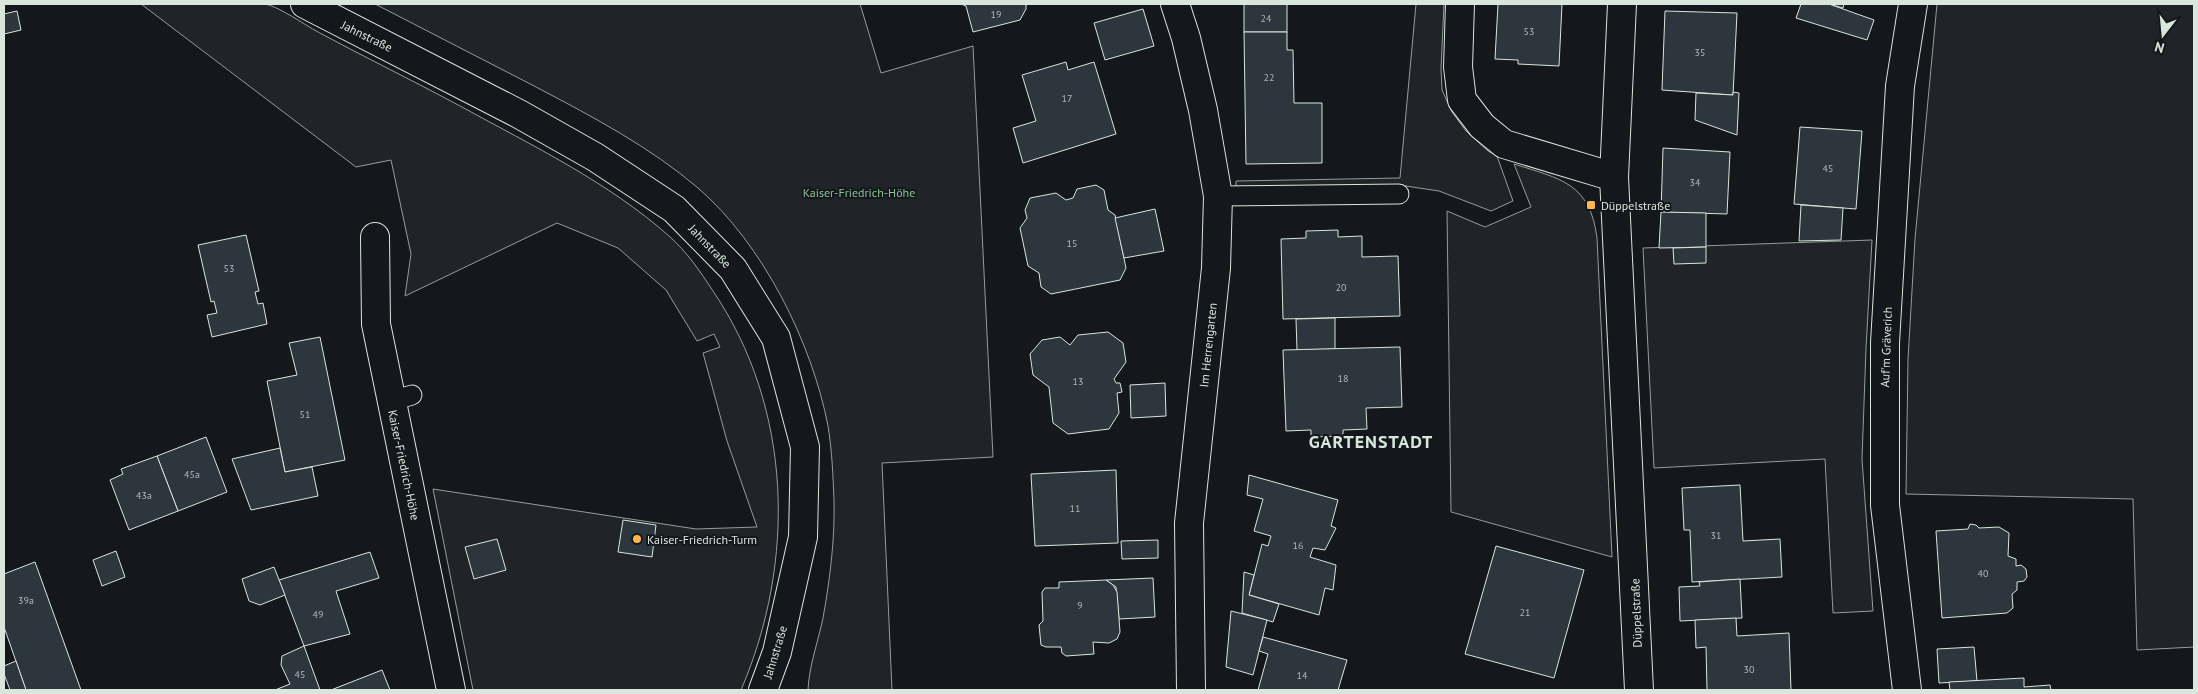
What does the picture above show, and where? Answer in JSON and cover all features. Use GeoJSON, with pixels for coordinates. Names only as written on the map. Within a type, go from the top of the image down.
{"type":"FeatureCollection","features":[{"type":"Feature","properties":{"kind":"street","name":"Jahnstraße"},"geometry":{"type":"LineString","coordinates":[[305,4],[519,114],[595,157],[674,208],[733,269],[776,338],[805,447],[803,537],[778,652],[763,690]]}},
{"type":"Feature","properties":{"kind":"street","name":"Im Herrengarten"},"geometry":{"type":"LineString","coordinates":[[1175,4],[1186,38],[1203,110],[1218,196],[1216,268],[1189,523],[1191,690]]}},
{"type":"Feature","properties":{"kind":"street"},"geometry":{"type":"LineString","coordinates":[[1460,4],[1458,67],[1462,100],[1482,126],[1504,144],[1614,176]]}},
{"type":"Feature","properties":{"kind":"street","name":"Düppelstraße"},"geometry":{"type":"LineString","coordinates":[[1622,4],[1614,176],[1640,690]]}},
{"type":"Feature","properties":{"kind":"street","name":"Auf'm Gräverich"},"geometry":{"type":"LineString","coordinates":[[1907,690],[1885,505],[1885,343],[1900,86],[1913,4]]}},
{"type":"Feature","properties":{"kind":"street","name":"Kaiser-Friedrich-Höhe"},"geometry":{"type":"LineString","coordinates":[[375,237],[376,324],[401,398],[452,690]]}},
{"type":"Feature","properties":{"kind":"street"},"geometry":{"type":"LineString","coordinates":[[778,652],[784,690]]}},
{"type":"Feature","properties":{"kind":"lane"},"geometry":{"type":"LineString","coordinates":[[1218,196],[1399,194]]}},
{"type":"Feature","properties":{"kind":"green space"},"geometry":{"type":"Polygon","coordinates":[[[256,3],[277,8],[318,32],[444,97],[569,166],[646,217],[682,249],[713,291],[739,337],[759,385],[772,435],[778,487],[777,539],[771,590],[759,641],[741,690],[473,690],[433,489],[696,529],[757,527],[727,441],[703,353],[720,347],[714,334],[697,341],[666,290],[618,248],[557,223],[405,296],[411,254],[391,160],[356,167],[141,4],[256,3]]]}},
{"type":"Feature","properties":{"kind":"green space","name":"Kaiser-Friedrich-Höhe"},"geometry":{"type":"Polygon","coordinates":[[[375,4],[860,4],[881,73],[973,46],[993,457],[882,463],[892,690],[808,690],[812,663],[826,603],[833,544],[834,500],[828,426],[810,362],[797,329],[763,266],[743,237],[722,211],[698,188],[641,146],[559,99],[375,4]]]}},
{"type":"Feature","properties":{"kind":"green space"},"geometry":{"type":"Polygon","coordinates":[[[1416,4],[1444,4],[1442,90],[1452,112],[1466,131],[1488,151],[1497,156],[1513,201],[1491,211],[1439,191],[1399,185],[1236,187],[1236,181],[1400,178],[1416,4]]]}},
{"type":"Feature","properties":{"kind":"green space"},"geometry":{"type":"Polygon","coordinates":[[[1937,4],[2194,4],[2194,647],[2137,650],[2133,499],[1906,494],[1908,359],[1915,239],[1937,4]]]}},
{"type":"Feature","properties":{"kind":"green space"},"geometry":{"type":"Polygon","coordinates":[[[1514,164],[1546,174],[1570,186],[1580,194],[1588,205],[1593,220],[1597,238],[1612,557],[1451,512],[1447,211],[1485,227],[1531,207],[1514,164]]]}},
{"type":"Feature","properties":{"kind":"green space"},"geometry":{"type":"Polygon","coordinates":[[[1872,240],[1862,459],[1873,611],[1833,613],[1825,459],[1654,468],[1643,248],[1872,240]]]}},
{"type":"Feature","properties":{"kind":"building"},"geometry":{"type":"Polygon","coordinates":[[[961,4],[1029,4],[1026,5],[1020,20],[973,32],[966,6],[961,4]]]}},
{"type":"Feature","properties":{"kind":"building"},"geometry":{"type":"Polygon","coordinates":[[[1244,4],[1287,4],[1287,32],[1244,32],[1244,4]]]}},
{"type":"Feature","properties":{"kind":"building"},"geometry":{"type":"Polygon","coordinates":[[[1498,4],[1562,4],[1559,66],[1518,64],[1518,60],[1495,59],[1498,4]]]}},
{"type":"Feature","properties":{"kind":"building"},"geometry":{"type":"Polygon","coordinates":[[[1801,4],[1829,4],[1874,20],[1867,40],[1796,18],[1801,4]]]}},
{"type":"Feature","properties":{"kind":"building"},"geometry":{"type":"Polygon","coordinates":[[[1829,4],[1844,4],[1843,8],[1829,4]]]}},
{"type":"Feature","properties":{"kind":"building"},"geometry":{"type":"Polygon","coordinates":[[[1143,9],[1154,46],[1105,60],[1094,23],[1143,9]]]}},
{"type":"Feature","properties":{"kind":"building"},"geometry":{"type":"Polygon","coordinates":[[[17,11],[21,30],[4,34],[4,14],[17,11]]]}},
{"type":"Feature","properties":{"kind":"building"},"geometry":{"type":"Polygon","coordinates":[[[1665,11],[1737,13],[1733,95],[1662,90],[1665,11]]]}},
{"type":"Feature","properties":{"kind":"building"},"geometry":{"type":"Polygon","coordinates":[[[1244,32],[1287,32],[1287,50],[1293,50],[1294,103],[1322,103],[1322,163],[1246,164],[1244,32]]]}},
{"type":"Feature","properties":{"kind":"building"},"geometry":{"type":"Polygon","coordinates":[[[1066,62],[1068,70],[1094,62],[1116,134],[1023,163],[1013,128],[1036,121],[1022,75],[1066,62]]]}},
{"type":"Feature","properties":{"kind":"building"},"geometry":{"type":"Polygon","coordinates":[[[1733,92],[1739,93],[1737,135],[1695,120],[1696,93],[1733,95],[1733,92]]]}},
{"type":"Feature","properties":{"kind":"building"},"geometry":{"type":"Polygon","coordinates":[[[1800,127],[1862,131],[1856,209],[1794,204],[1800,127]]]}},
{"type":"Feature","properties":{"kind":"building"},"geometry":{"type":"Polygon","coordinates":[[[1663,148],[1730,152],[1727,214],[1661,212],[1663,148]]]}},
{"type":"Feature","properties":{"kind":"building"},"geometry":{"type":"Polygon","coordinates":[[[1096,185],[1104,190],[1108,210],[1115,215],[1126,268],[1120,280],[1051,294],[1041,287],[1039,273],[1028,266],[1020,228],[1027,218],[1025,210],[1030,198],[1056,193],[1066,200],[1073,198],[1077,189],[1096,185]]]}},
{"type":"Feature","properties":{"kind":"building"},"geometry":{"type":"Polygon","coordinates":[[[1801,205],[1843,208],[1841,240],[1799,241],[1801,205]]]}},
{"type":"Feature","properties":{"kind":"building"},"geometry":{"type":"Polygon","coordinates":[[[1155,209],[1164,251],[1124,258],[1115,218],[1155,209]]]}},
{"type":"Feature","properties":{"kind":"building"},"geometry":{"type":"Polygon","coordinates":[[[1661,212],[1706,213],[1706,247],[1659,248],[1661,212]]]}},
{"type":"Feature","properties":{"kind":"building"},"geometry":{"type":"Polygon","coordinates":[[[1338,230],[1338,237],[1362,236],[1362,257],[1398,256],[1400,316],[1283,319],[1281,239],[1306,238],[1306,231],[1338,230]]]}},
{"type":"Feature","properties":{"kind":"building"},"geometry":{"type":"Polygon","coordinates":[[[246,235],[259,291],[255,292],[258,304],[263,303],[267,324],[212,337],[207,315],[217,313],[214,301],[211,302],[198,245],[246,235]]]}},
{"type":"Feature","properties":{"kind":"building"},"geometry":{"type":"Polygon","coordinates":[[[1706,247],[1706,263],[1674,264],[1673,248],[1706,247]]]}},
{"type":"Feature","properties":{"kind":"building"},"geometry":{"type":"Polygon","coordinates":[[[1335,318],[1335,349],[1297,350],[1296,319],[1335,318]]]}},
{"type":"Feature","properties":{"kind":"building"},"geometry":{"type":"Polygon","coordinates":[[[1108,332],[1123,343],[1126,362],[1114,379],[1116,383],[1120,383],[1122,392],[1117,393],[1119,413],[1109,429],[1068,434],[1053,423],[1049,387],[1033,375],[1030,354],[1042,340],[1060,337],[1070,345],[1078,335],[1108,332]]]}},
{"type":"Feature","properties":{"kind":"building"},"geometry":{"type":"Polygon","coordinates":[[[320,337],[345,460],[285,472],[267,381],[297,375],[289,343],[320,337]]]}},
{"type":"Feature","properties":{"kind":"building"},"geometry":{"type":"Polygon","coordinates":[[[1400,347],[1402,407],[1366,408],[1367,429],[1343,430],[1343,436],[1311,437],[1311,430],[1286,431],[1283,350],[1400,347]]]}},
{"type":"Feature","properties":{"kind":"building"},"geometry":{"type":"Polygon","coordinates":[[[1165,383],[1166,416],[1131,418],[1130,385],[1165,383]]]}},
{"type":"Feature","properties":{"kind":"building"},"geometry":{"type":"Polygon","coordinates":[[[206,437],[227,492],[178,511],[157,456],[206,437]]]}},
{"type":"Feature","properties":{"kind":"building"},"geometry":{"type":"Polygon","coordinates":[[[280,448],[285,472],[312,467],[318,496],[251,510],[232,459],[280,448]]]}},
{"type":"Feature","properties":{"kind":"building"},"geometry":{"type":"Polygon","coordinates":[[[157,456],[178,511],[129,530],[110,480],[123,474],[121,469],[157,456]]]}},
{"type":"Feature","properties":{"kind":"building"},"geometry":{"type":"Polygon","coordinates":[[[1116,470],[1118,543],[1035,546],[1031,474],[1116,470]]]}},
{"type":"Feature","properties":{"kind":"building"},"geometry":{"type":"Polygon","coordinates":[[[1249,475],[1338,500],[1331,526],[1336,528],[1325,550],[1313,548],[1310,557],[1336,565],[1333,590],[1325,588],[1319,615],[1249,595],[1262,544],[1268,546],[1271,536],[1254,531],[1263,499],[1247,495],[1249,475]]]}},
{"type":"Feature","properties":{"kind":"building"},"geometry":{"type":"Polygon","coordinates":[[[1740,485],[1743,541],[1780,539],[1782,577],[1692,582],[1690,530],[1684,530],[1682,488],[1740,485]]]}},
{"type":"Feature","properties":{"kind":"building","name":"Kaiser-Friedrich-Turm"},"geometry":{"type":"Polygon","coordinates":[[[623,520],[656,525],[652,557],[618,552],[623,520]]]}},
{"type":"Feature","properties":{"kind":"building"},"geometry":{"type":"Polygon","coordinates":[[[1970,524],[1976,525],[1979,528],[1999,527],[2009,533],[2008,556],[2016,559],[2016,566],[2021,565],[2026,569],[2027,577],[2024,581],[2017,582],[2017,590],[2012,594],[2013,608],[2007,613],[1942,618],[1936,531],[1968,529],[1970,524]]]}},
{"type":"Feature","properties":{"kind":"building"},"geometry":{"type":"Polygon","coordinates":[[[497,539],[506,570],[474,579],[465,547],[497,539]]]}},
{"type":"Feature","properties":{"kind":"building"},"geometry":{"type":"Polygon","coordinates":[[[1158,540],[1158,558],[1122,559],[1121,541],[1158,540]]]}},
{"type":"Feature","properties":{"kind":"building"},"geometry":{"type":"Polygon","coordinates":[[[1496,546],[1584,570],[1554,678],[1465,654],[1496,546]]]}},
{"type":"Feature","properties":{"kind":"building"},"geometry":{"type":"Polygon","coordinates":[[[116,551],[125,577],[102,586],[93,560],[116,551]]]}},
{"type":"Feature","properties":{"kind":"building"},"geometry":{"type":"Polygon","coordinates":[[[370,552],[379,578],[336,591],[350,634],[304,646],[279,580],[370,552]]]}},
{"type":"Feature","properties":{"kind":"building"},"geometry":{"type":"Polygon","coordinates":[[[35,562],[81,690],[26,690],[4,627],[4,574],[35,562]]]}},
{"type":"Feature","properties":{"kind":"building"},"geometry":{"type":"Polygon","coordinates":[[[274,567],[285,595],[260,605],[249,601],[242,579],[274,567]]]}},
{"type":"Feature","properties":{"kind":"building"},"geometry":{"type":"Polygon","coordinates":[[[1244,572],[1254,575],[1249,595],[1279,604],[1273,622],[1242,613],[1244,572]]]}},
{"type":"Feature","properties":{"kind":"building"},"geometry":{"type":"Polygon","coordinates":[[[1153,578],[1155,617],[1119,619],[1116,587],[1106,580],[1153,578]]]}},
{"type":"Feature","properties":{"kind":"building"},"geometry":{"type":"Polygon","coordinates":[[[1740,579],[1742,618],[1680,621],[1679,587],[1700,586],[1699,582],[1740,579]]]}},
{"type":"Feature","properties":{"kind":"building"},"geometry":{"type":"Polygon","coordinates":[[[1106,580],[1113,585],[1117,592],[1120,632],[1117,639],[1109,643],[1093,642],[1094,654],[1066,656],[1062,653],[1061,647],[1041,645],[1039,625],[1043,621],[1042,592],[1045,588],[1059,588],[1059,582],[1106,580]]]}},
{"type":"Feature","properties":{"kind":"building"},"geometry":{"type":"Polygon","coordinates":[[[1231,611],[1267,620],[1253,675],[1226,667],[1231,611]]]}},
{"type":"Feature","properties":{"kind":"building"},"geometry":{"type":"Polygon","coordinates":[[[1736,618],[1737,636],[1789,633],[1791,690],[1707,690],[1706,647],[1696,648],[1695,620],[1736,618]]]}},
{"type":"Feature","properties":{"kind":"building"},"geometry":{"type":"Polygon","coordinates":[[[1263,637],[1347,660],[1338,690],[1258,690],[1268,654],[1259,651],[1263,637]]]}},
{"type":"Feature","properties":{"kind":"building"},"geometry":{"type":"Polygon","coordinates":[[[304,646],[320,690],[275,690],[290,684],[281,665],[282,656],[304,646]]]}},
{"type":"Feature","properties":{"kind":"building"},"geometry":{"type":"Polygon","coordinates":[[[1974,647],[1977,681],[1939,683],[1937,649],[1974,647]]]}},
{"type":"Feature","properties":{"kind":"building"},"geometry":{"type":"Polygon","coordinates":[[[16,661],[26,690],[10,690],[4,674],[4,666],[16,661]]]}},
{"type":"Feature","properties":{"kind":"building"},"geometry":{"type":"Polygon","coordinates":[[[382,670],[390,690],[331,690],[382,670]]]}},
{"type":"Feature","properties":{"kind":"building"},"geometry":{"type":"Polygon","coordinates":[[[2024,678],[2024,687],[2050,685],[2051,690],[1950,690],[1949,682],[2024,678]]]}},
{"type":"Feature","properties":{"kind":"place","name":"Düppelstraße"},"geometry":{"type":"Point","coordinates":[1591,205]}},
{"type":"Feature","properties":{"kind":"place","name":"Kaiser-Friedrich-Turm"},"geometry":{"type":"Point","coordinates":[637,539]}},
{"type":"Feature","properties":{"kind":"district","name":"GARTENSTADT"},"geometry":{"type":"Point","coordinates":[1371,441]}}]}
